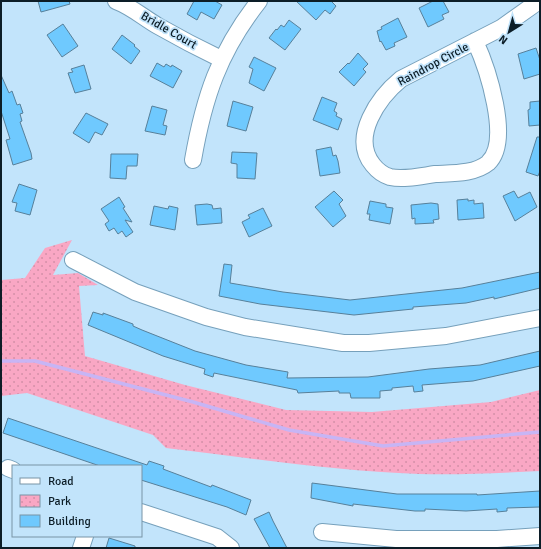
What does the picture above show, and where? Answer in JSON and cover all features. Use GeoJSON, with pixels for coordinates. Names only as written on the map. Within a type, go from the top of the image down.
{"type":"FeatureCollection","features":[{"type":"Feature","properties":{"kind":"street","name":"Bridle Court"},"geometry":{"type":"LineString","coordinates":[[116,1],[133,9],[174,35],[221,59]]}},
{"type":"Feature","properties":{"kind":"street"},"geometry":{"type":"LineString","coordinates":[[193,160],[200,122],[208,93],[221,59],[237,31],[260,1]]}},
{"type":"Feature","properties":{"kind":"street","name":"Raindrop Circle"},"geometry":{"type":"LineString","coordinates":[[475,41],[486,64],[492,87],[498,129],[498,142],[488,162],[470,171],[401,178],[389,177],[381,173],[368,160],[365,151],[365,140],[371,117],[381,99],[389,89],[401,79],[519,17],[539,1]]}},
{"type":"Feature","properties":{"kind":"street"},"geometry":{"type":"LineString","coordinates":[[73,260],[135,292],[206,317],[245,327],[343,343],[369,343],[446,336],[540,318]]}},
{"type":"Feature","properties":{"kind":"street"},"geometry":{"type":"LineString","coordinates":[[142,512],[217,537],[231,548]]}},
{"type":"Feature","properties":{"kind":"street"},"geometry":{"type":"LineString","coordinates":[[322,532],[396,539],[497,539],[540,536]]}},
{"type":"Feature","properties":{"kind":"street"},"geometry":{"type":"LineString","coordinates":[[81,548],[85,537]]}},
{"type":"Feature","properties":{"kind":"green space"},"geometry":{"type":"Polygon","coordinates":[[[72,240],[53,275],[78,273],[98,285],[79,286],[85,356],[185,385],[286,410],[372,412],[491,402],[540,390],[540,471],[419,474],[292,464],[166,448],[153,435],[27,393],[1,396],[1,280],[25,278],[45,248],[72,240]]]}},
{"type":"Feature","properties":{"kind":"building"},"geometry":{"type":"Polygon","coordinates":[[[38,1],[69,1],[70,4],[41,12],[38,1]]]}},
{"type":"Feature","properties":{"kind":"building"},"geometry":{"type":"Polygon","coordinates":[[[194,1],[215,1],[222,5],[214,19],[201,12],[197,20],[187,14],[194,1]]]}},
{"type":"Feature","properties":{"kind":"building"},"geometry":{"type":"Polygon","coordinates":[[[296,1],[333,1],[332,2],[336,6],[330,14],[325,10],[316,20],[296,1]]]}},
{"type":"Feature","properties":{"kind":"building"},"geometry":{"type":"Polygon","coordinates":[[[433,1],[443,1],[449,12],[442,15],[444,19],[428,27],[419,8],[433,1]]]}},
{"type":"Feature","properties":{"kind":"building"},"geometry":{"type":"Polygon","coordinates":[[[398,18],[407,37],[394,43],[395,46],[386,50],[381,41],[380,42],[377,31],[382,29],[381,27],[398,18]]]}},
{"type":"Feature","properties":{"kind":"building"},"geometry":{"type":"Polygon","coordinates":[[[289,20],[301,29],[285,50],[269,38],[276,29],[277,30],[281,25],[284,27],[289,20]]]}},
{"type":"Feature","properties":{"kind":"building"},"geometry":{"type":"Polygon","coordinates":[[[63,24],[78,46],[62,57],[47,35],[63,24]]]}},
{"type":"Feature","properties":{"kind":"building"},"geometry":{"type":"Polygon","coordinates":[[[122,35],[140,51],[131,64],[112,49],[122,35]]]}},
{"type":"Feature","properties":{"kind":"building"},"geometry":{"type":"Polygon","coordinates":[[[536,48],[540,60],[540,74],[524,79],[518,54],[536,48]]]}},
{"type":"Feature","properties":{"kind":"building"},"geometry":{"type":"Polygon","coordinates":[[[358,53],[368,64],[363,69],[366,72],[354,86],[339,72],[348,63],[349,64],[358,53]]]}},
{"type":"Feature","properties":{"kind":"building"},"geometry":{"type":"Polygon","coordinates":[[[254,57],[276,68],[264,91],[249,83],[253,69],[249,67],[254,57]]]}},
{"type":"Feature","properties":{"kind":"building"},"geometry":{"type":"Polygon","coordinates":[[[157,63],[164,67],[166,64],[171,67],[172,65],[182,71],[173,88],[150,76],[157,63]]]}},
{"type":"Feature","properties":{"kind":"building"},"geometry":{"type":"Polygon","coordinates":[[[84,65],[91,89],[75,93],[68,73],[73,72],[71,69],[84,65]]]}},
{"type":"Feature","properties":{"kind":"building"},"geometry":{"type":"Polygon","coordinates":[[[1,75],[9,93],[12,91],[17,105],[20,104],[23,113],[20,114],[22,121],[20,122],[32,159],[13,165],[6,140],[10,139],[1,111],[1,75]]]}},
{"type":"Feature","properties":{"kind":"building"},"geometry":{"type":"Polygon","coordinates":[[[322,97],[337,103],[334,111],[337,113],[336,116],[342,119],[338,130],[313,120],[322,97]]]}},
{"type":"Feature","properties":{"kind":"building"},"geometry":{"type":"Polygon","coordinates":[[[233,101],[253,107],[246,131],[227,126],[233,101]]]}},
{"type":"Feature","properties":{"kind":"building"},"geometry":{"type":"Polygon","coordinates":[[[540,101],[540,125],[529,126],[528,110],[530,109],[530,102],[540,101]]]}},
{"type":"Feature","properties":{"kind":"building"},"geometry":{"type":"Polygon","coordinates":[[[152,106],[167,110],[163,125],[167,126],[165,135],[145,131],[152,106]]]}},
{"type":"Feature","properties":{"kind":"building"},"geometry":{"type":"Polygon","coordinates":[[[86,113],[108,124],[102,135],[95,132],[89,143],[73,133],[86,113]]]}},
{"type":"Feature","properties":{"kind":"building"},"geometry":{"type":"Polygon","coordinates":[[[537,137],[540,137],[540,171],[538,176],[526,172],[537,137]]]}},
{"type":"Feature","properties":{"kind":"building"},"geometry":{"type":"Polygon","coordinates":[[[331,147],[333,156],[336,155],[340,173],[320,176],[316,150],[331,147]]]}},
{"type":"Feature","properties":{"kind":"building"},"geometry":{"type":"Polygon","coordinates":[[[232,152],[257,153],[255,179],[237,178],[237,164],[231,163],[232,152]]]}},
{"type":"Feature","properties":{"kind":"building"},"geometry":{"type":"Polygon","coordinates":[[[111,154],[138,154],[137,166],[127,166],[126,179],[110,178],[111,154]]]}},
{"type":"Feature","properties":{"kind":"building"},"geometry":{"type":"Polygon","coordinates":[[[19,184],[37,190],[30,215],[15,211],[17,203],[12,202],[19,184]]]}},
{"type":"Feature","properties":{"kind":"building"},"geometry":{"type":"Polygon","coordinates":[[[334,191],[343,200],[339,204],[346,216],[333,227],[315,207],[334,191]]]}},
{"type":"Feature","properties":{"kind":"building"},"geometry":{"type":"Polygon","coordinates":[[[514,191],[518,198],[530,192],[537,207],[515,221],[503,196],[514,191]]]}},
{"type":"Feature","properties":{"kind":"building"},"geometry":{"type":"Polygon","coordinates":[[[119,197],[125,207],[123,208],[132,222],[125,220],[133,232],[126,237],[122,231],[118,234],[114,228],[109,231],[105,224],[109,221],[101,209],[119,197]]]}},
{"type":"Feature","properties":{"kind":"building"},"geometry":{"type":"Polygon","coordinates":[[[468,199],[468,201],[474,200],[474,204],[483,203],[484,218],[458,220],[457,200],[468,199]]]}},
{"type":"Feature","properties":{"kind":"building"},"geometry":{"type":"Polygon","coordinates":[[[370,201],[386,204],[386,207],[393,208],[390,224],[369,220],[370,214],[367,214],[370,201]]]}},
{"type":"Feature","properties":{"kind":"building"},"geometry":{"type":"Polygon","coordinates":[[[431,203],[438,204],[439,219],[433,220],[434,223],[415,224],[415,218],[412,219],[411,205],[431,203]]]}},
{"type":"Feature","properties":{"kind":"building"},"geometry":{"type":"Polygon","coordinates":[[[195,205],[212,205],[213,209],[221,208],[222,223],[197,225],[195,205]]]}},
{"type":"Feature","properties":{"kind":"building"},"geometry":{"type":"Polygon","coordinates":[[[154,206],[168,209],[169,206],[178,208],[175,230],[150,225],[154,206]]]}},
{"type":"Feature","properties":{"kind":"building"},"geometry":{"type":"Polygon","coordinates":[[[263,208],[272,226],[249,237],[242,222],[250,218],[248,215],[263,208]]]}},
{"type":"Feature","properties":{"kind":"building"},"geometry":{"type":"Polygon","coordinates":[[[224,264],[232,265],[230,283],[283,292],[350,300],[462,288],[540,272],[540,288],[494,299],[494,297],[466,303],[413,307],[413,309],[354,315],[260,304],[219,296],[224,264]]]}},
{"type":"Feature","properties":{"kind":"building"},"geometry":{"type":"Polygon","coordinates":[[[93,312],[103,315],[103,313],[133,324],[133,326],[142,330],[195,351],[246,365],[288,372],[287,378],[368,377],[429,369],[480,365],[540,351],[540,366],[473,381],[422,385],[423,391],[414,392],[413,386],[392,388],[392,390],[380,391],[380,398],[351,398],[350,393],[339,393],[339,391],[298,393],[297,390],[214,373],[213,377],[204,374],[205,369],[163,356],[88,325],[93,312]]]}},
{"type":"Feature","properties":{"kind":"building"},"geometry":{"type":"Polygon","coordinates":[[[8,418],[147,465],[149,461],[164,466],[163,469],[251,500],[246,515],[227,507],[142,480],[142,465],[97,465],[3,433],[8,418]]]}},
{"type":"Feature","properties":{"kind":"building"},"geometry":{"type":"Polygon","coordinates":[[[312,483],[397,494],[477,495],[540,491],[540,507],[507,508],[507,511],[497,512],[497,509],[466,511],[425,509],[425,511],[415,511],[353,504],[353,506],[311,498],[312,483]]]}},
{"type":"Feature","properties":{"kind":"building"},"geometry":{"type":"Polygon","coordinates":[[[269,512],[287,548],[270,548],[254,519],[269,512]]]}},
{"type":"Feature","properties":{"kind":"building"},"geometry":{"type":"Polygon","coordinates":[[[109,538],[135,546],[135,548],[106,548],[109,538]]]}},
{"type":"Feature","properties":{"kind":"waterway"},"geometry":{"type":"LineString","coordinates":[[1,361],[35,361],[193,402],[289,430],[383,446],[540,432]]}}]}
